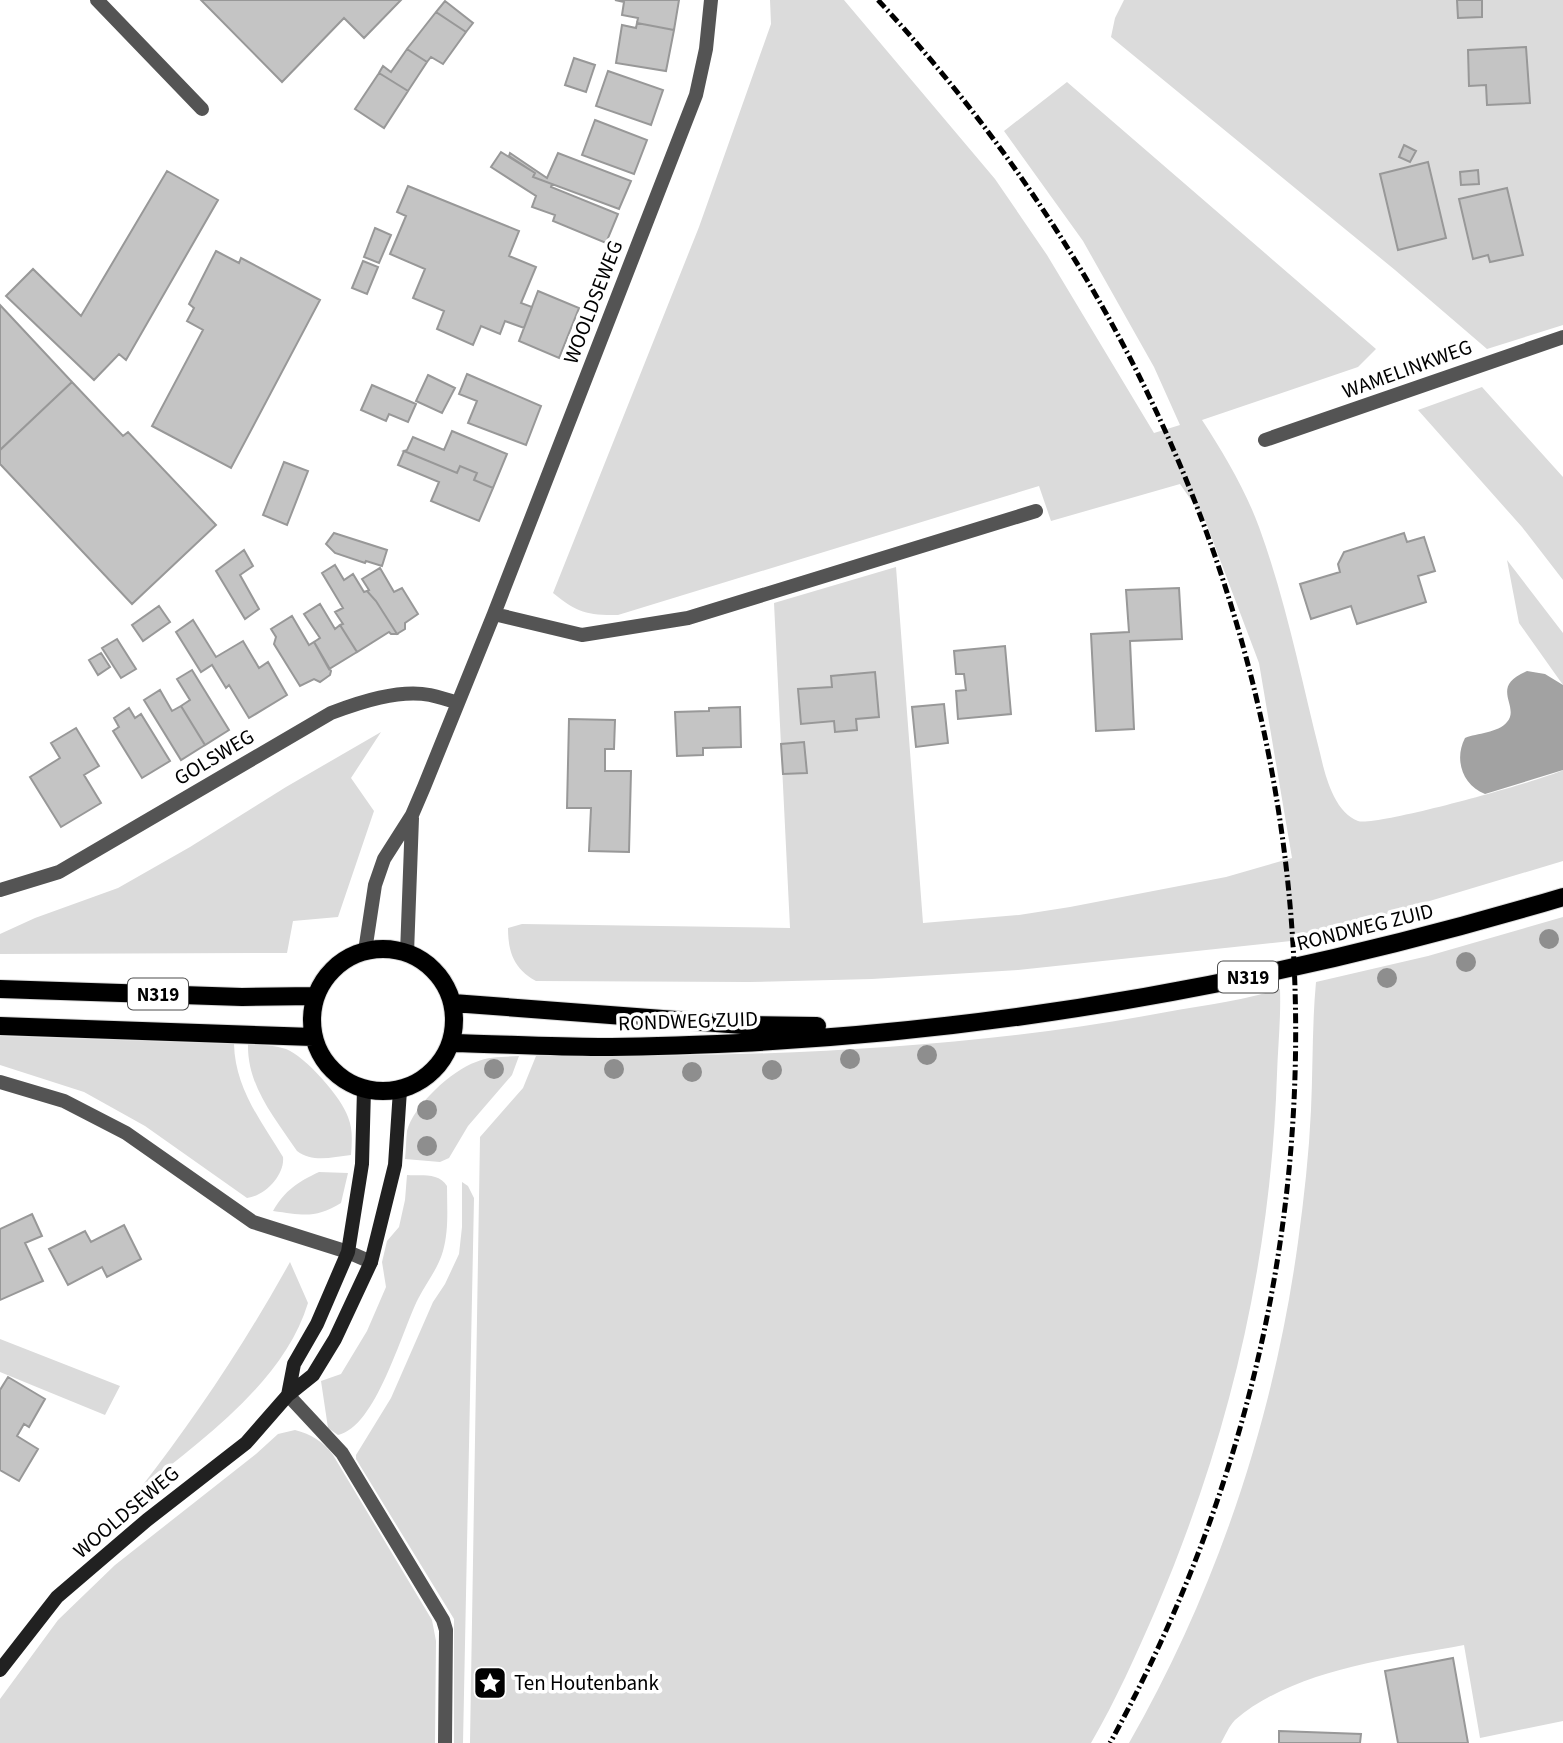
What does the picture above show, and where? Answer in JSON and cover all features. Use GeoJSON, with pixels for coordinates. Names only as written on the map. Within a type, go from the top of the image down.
{"type":"FeatureCollection","features":[{"type":"Feature","properties":{"kind":"main road","name":"RONDWEG ZUID"},"geometry":{"type":"LineString","coordinates":[[452,1043],[598,1047],[716,1044],[926,1027],[1147,997],[1282,971],[1464,927],[1563,897]]}},
{"type":"Feature","properties":{"kind":"main road"},"geometry":{"type":"LineString","coordinates":[[387,949],[407,953],[428,964],[444,981],[453,1003],[455,1023],[452,1043],[440,1064],[422,1081],[400,1090],[382,1092],[346,1082],[331,1070],[320,1055],[313,1037],[312,1016],[316,996],[327,976],[344,960],[365,951],[387,949]]}},
{"type":"Feature","properties":{"kind":"main road","name":"N319"},"geometry":{"type":"LineString","coordinates":[[0,989],[242,997],[316,996]]}},
{"type":"Feature","properties":{"kind":"main road","name":"RONDWEG ZUID"},"geometry":{"type":"LineString","coordinates":[[453,1003],[742,1026],[926,1027]]}},
{"type":"Feature","properties":{"kind":"main road","name":"N319"},"geometry":{"type":"LineString","coordinates":[[0,1026],[313,1037]]}},
{"type":"Feature","properties":{"kind":"main road","name":"WOOLDSEWEG"},"geometry":{"type":"LineString","coordinates":[[288,1395],[294,1364],[317,1324],[348,1252],[362,1164],[364,1089]]}},
{"type":"Feature","properties":{"kind":"main road","name":"WOOLDSEWEG"},"geometry":{"type":"LineString","coordinates":[[0,1670],[57,1597],[147,1520],[246,1443],[288,1395],[313,1374],[335,1339],[371,1262],[395,1165],[400,1090]]}},
{"type":"Feature","properties":{"kind":"street"},"geometry":{"type":"LineString","coordinates":[[97,0],[202,109]]}},
{"type":"Feature","properties":{"kind":"street","name":"WOOLDSEWEG"},"geometry":{"type":"LineString","coordinates":[[365,951],[375,885],[384,859],[412,815],[458,703],[696,95],[706,48],[711,0]]}},
{"type":"Feature","properties":{"kind":"street","name":"WAMELINKWEG"},"geometry":{"type":"LineString","coordinates":[[1265,440],[1563,337]]}},
{"type":"Feature","properties":{"kind":"street"},"geometry":{"type":"LineString","coordinates":[[494,614],[582,635],[688,618],[1036,511]]}},
{"type":"Feature","properties":{"kind":"street","name":"GOLSWEG"},"geometry":{"type":"LineString","coordinates":[[0,890],[59,872],[331,713],[367,699],[415,694],[458,703]]}},
{"type":"Feature","properties":{"kind":"street","name":"WOOLDSEWEG"},"geometry":{"type":"LineString","coordinates":[[407,953],[412,815]]}},
{"type":"Feature","properties":{"kind":"street"},"geometry":{"type":"LineString","coordinates":[[0,1082],[64,1101],[126,1133],[253,1222],[371,1262]]}},
{"type":"Feature","properties":{"kind":"street"},"geometry":{"type":"LineString","coordinates":[[288,1395],[342,1453],[443,1620],[446,1630],[445,1743]]}},
{"type":"Feature","properties":{"kind":"shaded area"},"geometry":{"type":"Polygon","coordinates":[[[770,0],[844,0],[995,179],[1047,255],[1154,433],[1180,425],[1154,367],[1083,241],[1004,131],[1067,82],[1376,349],[1358,367],[1202,420],[1247,499],[1269,555],[1328,782],[1343,810],[1358,821],[1371,821],[1459,802],[1563,770],[1563,861],[1300,940],[1018,970],[872,979],[749,982],[536,981],[522,971],[511,952],[508,928],[522,924],[790,928],[774,603],[896,567],[923,923],[1019,915],[1070,907],[1226,877],[1292,858],[1259,663],[1205,520],[1180,484],[1051,521],[1039,486],[618,615],[583,611],[553,593],[699,227],[771,24],[770,0]]]}},
{"type":"Feature","properties":{"kind":"shaded area"},"geometry":{"type":"Polygon","coordinates":[[[1124,0],[1563,0],[1563,325],[1487,349],[1111,37],[1115,18],[1124,0]]]}},
{"type":"Feature","properties":{"kind":"shaded area"},"geometry":{"type":"Polygon","coordinates":[[[1482,387],[1563,477],[1563,580],[1522,527],[1418,410],[1482,387]]]}},
{"type":"Feature","properties":{"kind":"shaded area"},"geometry":{"type":"Polygon","coordinates":[[[1507,560],[1563,633],[1563,685],[1519,623],[1507,560]]]}},
{"type":"Feature","properties":{"kind":"shaded area"},"geometry":{"type":"Polygon","coordinates":[[[1527,671],[1545,674],[1563,685],[1563,770],[1485,794],[1471,784],[1462,770],[1462,746],[1465,738],[1493,731],[1507,722],[1511,710],[1507,690],[1509,683],[1527,671]]]}},
{"type":"Feature","properties":{"kind":"shaded area"},"geometry":{"type":"Polygon","coordinates":[[[381,732],[351,778],[374,811],[338,917],[293,921],[287,953],[0,954],[0,934],[35,918],[118,888],[381,732]]]}},
{"type":"Feature","properties":{"kind":"shaded area"},"geometry":{"type":"Polygon","coordinates":[[[1563,917],[1563,1721],[1480,1738],[1464,1645],[1344,1669],[1285,1689],[1258,1703],[1235,1720],[1221,1743],[1129,1743],[1161,1684],[1215,1563],[1238,1501],[1274,1373],[1298,1242],[1304,1192],[1310,1126],[1316,982],[1428,956],[1563,917]]]}},
{"type":"Feature","properties":{"kind":"shaded area"},"geometry":{"type":"Polygon","coordinates":[[[1280,989],[1273,1144],[1266,1212],[1242,1348],[1205,1480],[1182,1545],[1133,1660],[1091,1743],[470,1743],[480,1137],[523,1088],[536,1056],[767,1053],[921,1044],[1074,1027],[1232,1001],[1280,989]]]}},
{"type":"Feature","properties":{"kind":"shaded area"},"geometry":{"type":"Polygon","coordinates":[[[0,1036],[234,1044],[235,1060],[244,1090],[283,1157],[281,1171],[267,1189],[247,1198],[145,1126],[84,1092],[0,1065],[0,1036]]]}},
{"type":"Feature","properties":{"kind":"shaded area"},"geometry":{"type":"Polygon","coordinates":[[[248,1044],[286,1049],[322,1078],[348,1117],[352,1140],[351,1155],[316,1158],[297,1151],[257,1088],[248,1044]]]}},
{"type":"Feature","properties":{"kind":"shaded area"},"geometry":{"type":"Polygon","coordinates":[[[519,1056],[512,1075],[468,1126],[449,1158],[440,1162],[405,1159],[407,1131],[411,1121],[435,1090],[466,1066],[481,1060],[519,1056]]]}},
{"type":"Feature","properties":{"kind":"shaded area"},"geometry":{"type":"Polygon","coordinates":[[[319,1172],[348,1173],[341,1203],[316,1214],[273,1211],[293,1187],[319,1172]]]}},
{"type":"Feature","properties":{"kind":"shaded area"},"geometry":{"type":"Polygon","coordinates":[[[407,1175],[435,1177],[447,1186],[447,1227],[443,1251],[418,1299],[376,1397],[352,1428],[338,1435],[328,1428],[321,1381],[341,1374],[367,1331],[386,1287],[382,1262],[387,1241],[399,1227],[407,1175]]]}},
{"type":"Feature","properties":{"kind":"shaded area"},"geometry":{"type":"Polygon","coordinates":[[[462,1182],[468,1186],[474,1198],[463,1743],[454,1743],[454,1619],[356,1455],[391,1398],[433,1302],[459,1254],[462,1182]]]}},
{"type":"Feature","properties":{"kind":"shaded area"},"geometry":{"type":"Polygon","coordinates":[[[290,1262],[308,1303],[296,1332],[280,1359],[238,1408],[139,1490],[219,1379],[290,1262]]]}},
{"type":"Feature","properties":{"kind":"shaded area"},"geometry":{"type":"Polygon","coordinates":[[[0,1339],[120,1386],[105,1415],[0,1372],[0,1339]]]}},
{"type":"Feature","properties":{"kind":"shaded area"},"geometry":{"type":"Polygon","coordinates":[[[295,1430],[317,1439],[333,1455],[432,1620],[436,1641],[435,1743],[0,1743],[0,1699],[58,1620],[115,1565],[278,1434],[295,1430]]]}},
{"type":"Feature","properties":{"kind":"building"},"geometry":{"type":"Polygon","coordinates":[[[201,0],[401,0],[364,38],[344,18],[282,82],[201,0]]]}},
{"type":"Feature","properties":{"kind":"building"},"geometry":{"type":"Polygon","coordinates":[[[615,0],[679,0],[674,30],[637,23],[638,18],[622,15],[624,2],[615,0]]]}},
{"type":"Feature","properties":{"kind":"building"},"geometry":{"type":"Polygon","coordinates":[[[1457,0],[1482,0],[1482,17],[1458,18],[1457,0]]]}},
{"type":"Feature","properties":{"kind":"building"},"geometry":{"type":"Polygon","coordinates":[[[445,1],[473,23],[466,32],[436,12],[445,1]]]}},
{"type":"Feature","properties":{"kind":"building"},"geometry":{"type":"Polygon","coordinates":[[[436,12],[466,32],[443,64],[431,57],[427,62],[407,49],[436,12]]]}},
{"type":"Feature","properties":{"kind":"building"},"geometry":{"type":"Polygon","coordinates":[[[637,23],[674,30],[666,71],[616,63],[622,25],[636,28],[637,23]]]}},
{"type":"Feature","properties":{"kind":"building"},"geometry":{"type":"Polygon","coordinates":[[[1526,47],[1530,103],[1487,105],[1486,85],[1469,86],[1468,50],[1526,47]]]}},
{"type":"Feature","properties":{"kind":"building"},"geometry":{"type":"Polygon","coordinates":[[[407,49],[427,62],[408,91],[379,73],[383,66],[391,72],[407,49]]]}},
{"type":"Feature","properties":{"kind":"building"},"geometry":{"type":"Polygon","coordinates":[[[574,58],[595,65],[586,92],[565,85],[574,58]]]}},
{"type":"Feature","properties":{"kind":"building"},"geometry":{"type":"Polygon","coordinates":[[[608,71],[663,90],[651,125],[596,106],[608,71]]]}},
{"type":"Feature","properties":{"kind":"building"},"geometry":{"type":"Polygon","coordinates":[[[379,73],[408,91],[384,128],[355,109],[379,73]]]}},
{"type":"Feature","properties":{"kind":"building"},"geometry":{"type":"Polygon","coordinates":[[[595,120],[647,140],[634,174],[582,155],[595,120]]]}},
{"type":"Feature","properties":{"kind":"building"},"geometry":{"type":"Polygon","coordinates":[[[1404,145],[1416,151],[1410,162],[1399,157],[1404,145]]]}},
{"type":"Feature","properties":{"kind":"building"},"geometry":{"type":"Polygon","coordinates":[[[501,152],[535,173],[533,177],[552,184],[551,187],[618,214],[606,243],[553,221],[555,215],[532,207],[536,196],[491,167],[501,152]]]}},
{"type":"Feature","properties":{"kind":"building"},"geometry":{"type":"Polygon","coordinates":[[[510,153],[547,178],[558,153],[631,181],[619,209],[533,177],[535,173],[509,156],[510,153]]]}},
{"type":"Feature","properties":{"kind":"building"},"geometry":{"type":"Polygon","coordinates":[[[1428,162],[1446,238],[1398,250],[1380,174],[1428,162]]]}},
{"type":"Feature","properties":{"kind":"building"},"geometry":{"type":"Polygon","coordinates":[[[1478,170],[1479,184],[1461,185],[1460,172],[1478,170]]]}},
{"type":"Feature","properties":{"kind":"building"},"geometry":{"type":"Polygon","coordinates":[[[167,171],[218,200],[126,360],[119,354],[94,380],[6,296],[33,269],[81,316],[167,171]]]}},
{"type":"Feature","properties":{"kind":"building"},"geometry":{"type":"Polygon","coordinates":[[[408,186],[519,231],[509,256],[536,267],[521,303],[532,307],[524,328],[505,321],[500,334],[481,326],[473,345],[437,329],[444,311],[413,298],[425,269],[390,254],[406,216],[397,212],[408,186]]]}},
{"type":"Feature","properties":{"kind":"building"},"geometry":{"type":"Polygon","coordinates":[[[1507,188],[1523,255],[1490,262],[1488,255],[1473,259],[1459,199],[1507,188]]]}},
{"type":"Feature","properties":{"kind":"building"},"geometry":{"type":"Polygon","coordinates":[[[375,228],[391,235],[379,263],[364,257],[375,228]]]}},
{"type":"Feature","properties":{"kind":"building"},"geometry":{"type":"Polygon","coordinates":[[[216,251],[239,263],[241,258],[320,300],[231,468],[152,426],[203,330],[187,321],[194,308],[189,304],[216,251]]]}},
{"type":"Feature","properties":{"kind":"building"},"geometry":{"type":"Polygon","coordinates":[[[363,261],[378,267],[367,294],[352,288],[363,261]]]}},
{"type":"Feature","properties":{"kind":"building"},"geometry":{"type":"Polygon","coordinates":[[[538,291],[579,308],[559,358],[519,341],[538,291]]]}},
{"type":"Feature","properties":{"kind":"building"},"geometry":{"type":"Polygon","coordinates":[[[0,305],[72,382],[0,450],[0,305]]]}},
{"type":"Feature","properties":{"kind":"building"},"geometry":{"type":"Polygon","coordinates":[[[467,374],[541,406],[526,445],[468,423],[477,401],[459,394],[467,374]]]}},
{"type":"Feature","properties":{"kind":"building"},"geometry":{"type":"Polygon","coordinates":[[[428,375],[455,388],[442,413],[416,401],[428,375]]]}},
{"type":"Feature","properties":{"kind":"building"},"geometry":{"type":"Polygon","coordinates":[[[72,382],[123,436],[128,432],[216,525],[132,604],[0,464],[0,450],[72,382]]]}},
{"type":"Feature","properties":{"kind":"building"},"geometry":{"type":"Polygon","coordinates":[[[372,385],[416,404],[408,422],[389,414],[386,421],[361,410],[372,385]]]}},
{"type":"Feature","properties":{"kind":"building"},"geometry":{"type":"Polygon","coordinates":[[[452,431],[507,454],[493,488],[474,480],[477,473],[460,466],[457,473],[404,451],[413,437],[444,450],[452,431]]]}},
{"type":"Feature","properties":{"kind":"building"},"geometry":{"type":"Polygon","coordinates":[[[404,451],[457,473],[460,466],[477,473],[474,480],[493,488],[479,521],[431,501],[439,482],[398,465],[404,451]]]}},
{"type":"Feature","properties":{"kind":"building"},"geometry":{"type":"Polygon","coordinates":[[[284,462],[308,471],[287,525],[263,515],[284,462]]]}},
{"type":"Feature","properties":{"kind":"building"},"geometry":{"type":"Polygon","coordinates":[[[334,533],[387,550],[382,566],[335,553],[326,544],[334,533]]]}},
{"type":"Feature","properties":{"kind":"building"},"geometry":{"type":"Polygon","coordinates":[[[1404,533],[1407,542],[1424,537],[1435,571],[1418,576],[1426,602],[1357,624],[1351,606],[1311,619],[1300,584],[1340,572],[1338,564],[1344,552],[1404,533]]]}},
{"type":"Feature","properties":{"kind":"building"},"geometry":{"type":"Polygon","coordinates":[[[244,550],[253,566],[240,575],[259,609],[245,619],[216,571],[244,550]]]}},
{"type":"Feature","properties":{"kind":"building"},"geometry":{"type":"Polygon","coordinates":[[[335,565],[344,580],[353,574],[364,592],[367,591],[376,601],[397,634],[389,632],[357,652],[335,612],[343,608],[322,573],[335,565]]]}},
{"type":"Feature","properties":{"kind":"building"},"geometry":{"type":"Polygon","coordinates":[[[380,568],[394,592],[402,588],[418,614],[405,623],[405,629],[397,634],[367,591],[369,590],[362,579],[380,568]]]}},
{"type":"Feature","properties":{"kind":"building"},"geometry":{"type":"Polygon","coordinates":[[[1179,588],[1182,639],[1130,641],[1134,729],[1096,731],[1091,634],[1129,632],[1126,590],[1179,588]]]}},
{"type":"Feature","properties":{"kind":"building"},"geometry":{"type":"Polygon","coordinates":[[[320,604],[335,629],[340,625],[357,652],[329,669],[314,642],[320,638],[304,614],[320,604]]]}},
{"type":"Feature","properties":{"kind":"building"},"geometry":{"type":"Polygon","coordinates":[[[159,606],[170,622],[143,641],[132,625],[159,606]]]}},
{"type":"Feature","properties":{"kind":"building"},"geometry":{"type":"Polygon","coordinates":[[[292,616],[309,645],[314,642],[331,671],[330,675],[320,682],[314,679],[300,686],[274,644],[276,637],[271,629],[292,616]]]}},
{"type":"Feature","properties":{"kind":"building"},"geometry":{"type":"Polygon","coordinates":[[[193,620],[216,657],[243,641],[259,668],[268,662],[287,695],[249,718],[229,685],[226,688],[212,665],[201,672],[176,632],[193,620]]]}},
{"type":"Feature","properties":{"kind":"building"},"geometry":{"type":"Polygon","coordinates":[[[117,639],[136,669],[121,678],[102,648],[117,639]]]}},
{"type":"Feature","properties":{"kind":"building"},"geometry":{"type":"Polygon","coordinates":[[[1005,646],[1011,714],[958,719],[956,691],[966,690],[964,674],[956,674],[954,651],[1005,646]]]}},
{"type":"Feature","properties":{"kind":"building"},"geometry":{"type":"Polygon","coordinates":[[[101,653],[110,667],[98,675],[89,660],[101,653]]]}},
{"type":"Feature","properties":{"kind":"building"},"geometry":{"type":"Polygon","coordinates":[[[192,670],[229,730],[205,745],[181,706],[190,700],[177,679],[192,670]]]}},
{"type":"Feature","properties":{"kind":"building"},"geometry":{"type":"Polygon","coordinates":[[[875,672],[879,717],[856,719],[857,730],[835,732],[834,721],[801,724],[798,689],[832,687],[831,676],[875,672]]]}},
{"type":"Feature","properties":{"kind":"building"},"geometry":{"type":"Polygon","coordinates":[[[160,690],[172,711],[181,706],[205,745],[181,760],[144,700],[160,690]]]}},
{"type":"Feature","properties":{"kind":"building"},"geometry":{"type":"Polygon","coordinates":[[[944,704],[948,743],[916,747],[912,707],[944,704]]]}},
{"type":"Feature","properties":{"kind":"building"},"geometry":{"type":"Polygon","coordinates":[[[740,707],[741,747],[703,748],[703,755],[677,756],[675,712],[740,707]]]}},
{"type":"Feature","properties":{"kind":"building"},"geometry":{"type":"Polygon","coordinates":[[[129,708],[135,718],[141,714],[170,761],[142,778],[113,731],[119,727],[114,718],[129,708]]]}},
{"type":"Feature","properties":{"kind":"building"},"geometry":{"type":"Polygon","coordinates":[[[569,719],[615,720],[614,749],[605,749],[605,771],[631,771],[629,852],[589,851],[591,808],[567,808],[569,719]]]}},
{"type":"Feature","properties":{"kind":"building"},"geometry":{"type":"Polygon","coordinates":[[[76,728],[99,766],[84,775],[101,803],[61,827],[30,777],[60,758],[51,743],[76,728]]]}},
{"type":"Feature","properties":{"kind":"building"},"geometry":{"type":"Polygon","coordinates":[[[804,742],[807,773],[783,774],[781,744],[804,742]]]}},
{"type":"Feature","properties":{"kind":"building"},"geometry":{"type":"Polygon","coordinates":[[[32,1214],[42,1236],[25,1243],[43,1281],[0,1300],[0,1229],[32,1214]]]}},
{"type":"Feature","properties":{"kind":"building"},"geometry":{"type":"Polygon","coordinates":[[[124,1225],[141,1259],[107,1277],[102,1267],[68,1285],[49,1249],[85,1231],[91,1242],[124,1225]]]}},
{"type":"Feature","properties":{"kind":"building"},"geometry":{"type":"Polygon","coordinates":[[[8,1377],[45,1399],[29,1427],[24,1424],[17,1436],[38,1449],[19,1481],[0,1470],[0,1390],[8,1377]]]}},
{"type":"Feature","properties":{"kind":"building"},"geometry":{"type":"Polygon","coordinates":[[[1453,1658],[1468,1743],[1398,1743],[1385,1671],[1453,1658]]]}},
{"type":"Feature","properties":{"kind":"building"},"geometry":{"type":"Polygon","coordinates":[[[1279,1731],[1361,1734],[1360,1743],[1279,1743],[1279,1731]]]}},
{"type":"Feature","properties":{"kind":"railway"},"geometry":{"type":"LineString","coordinates":[[878,0],[1030,190],[1148,395],[1233,610],[1282,834],[1295,1063],[1272,1293],[1210,1521],[1110,1743]]}},
{"type":"Feature","properties":{"kind":"place","name":"Ten Houtenbank"},"geometry":{"type":"Point","coordinates":[490,1683]}}]}
